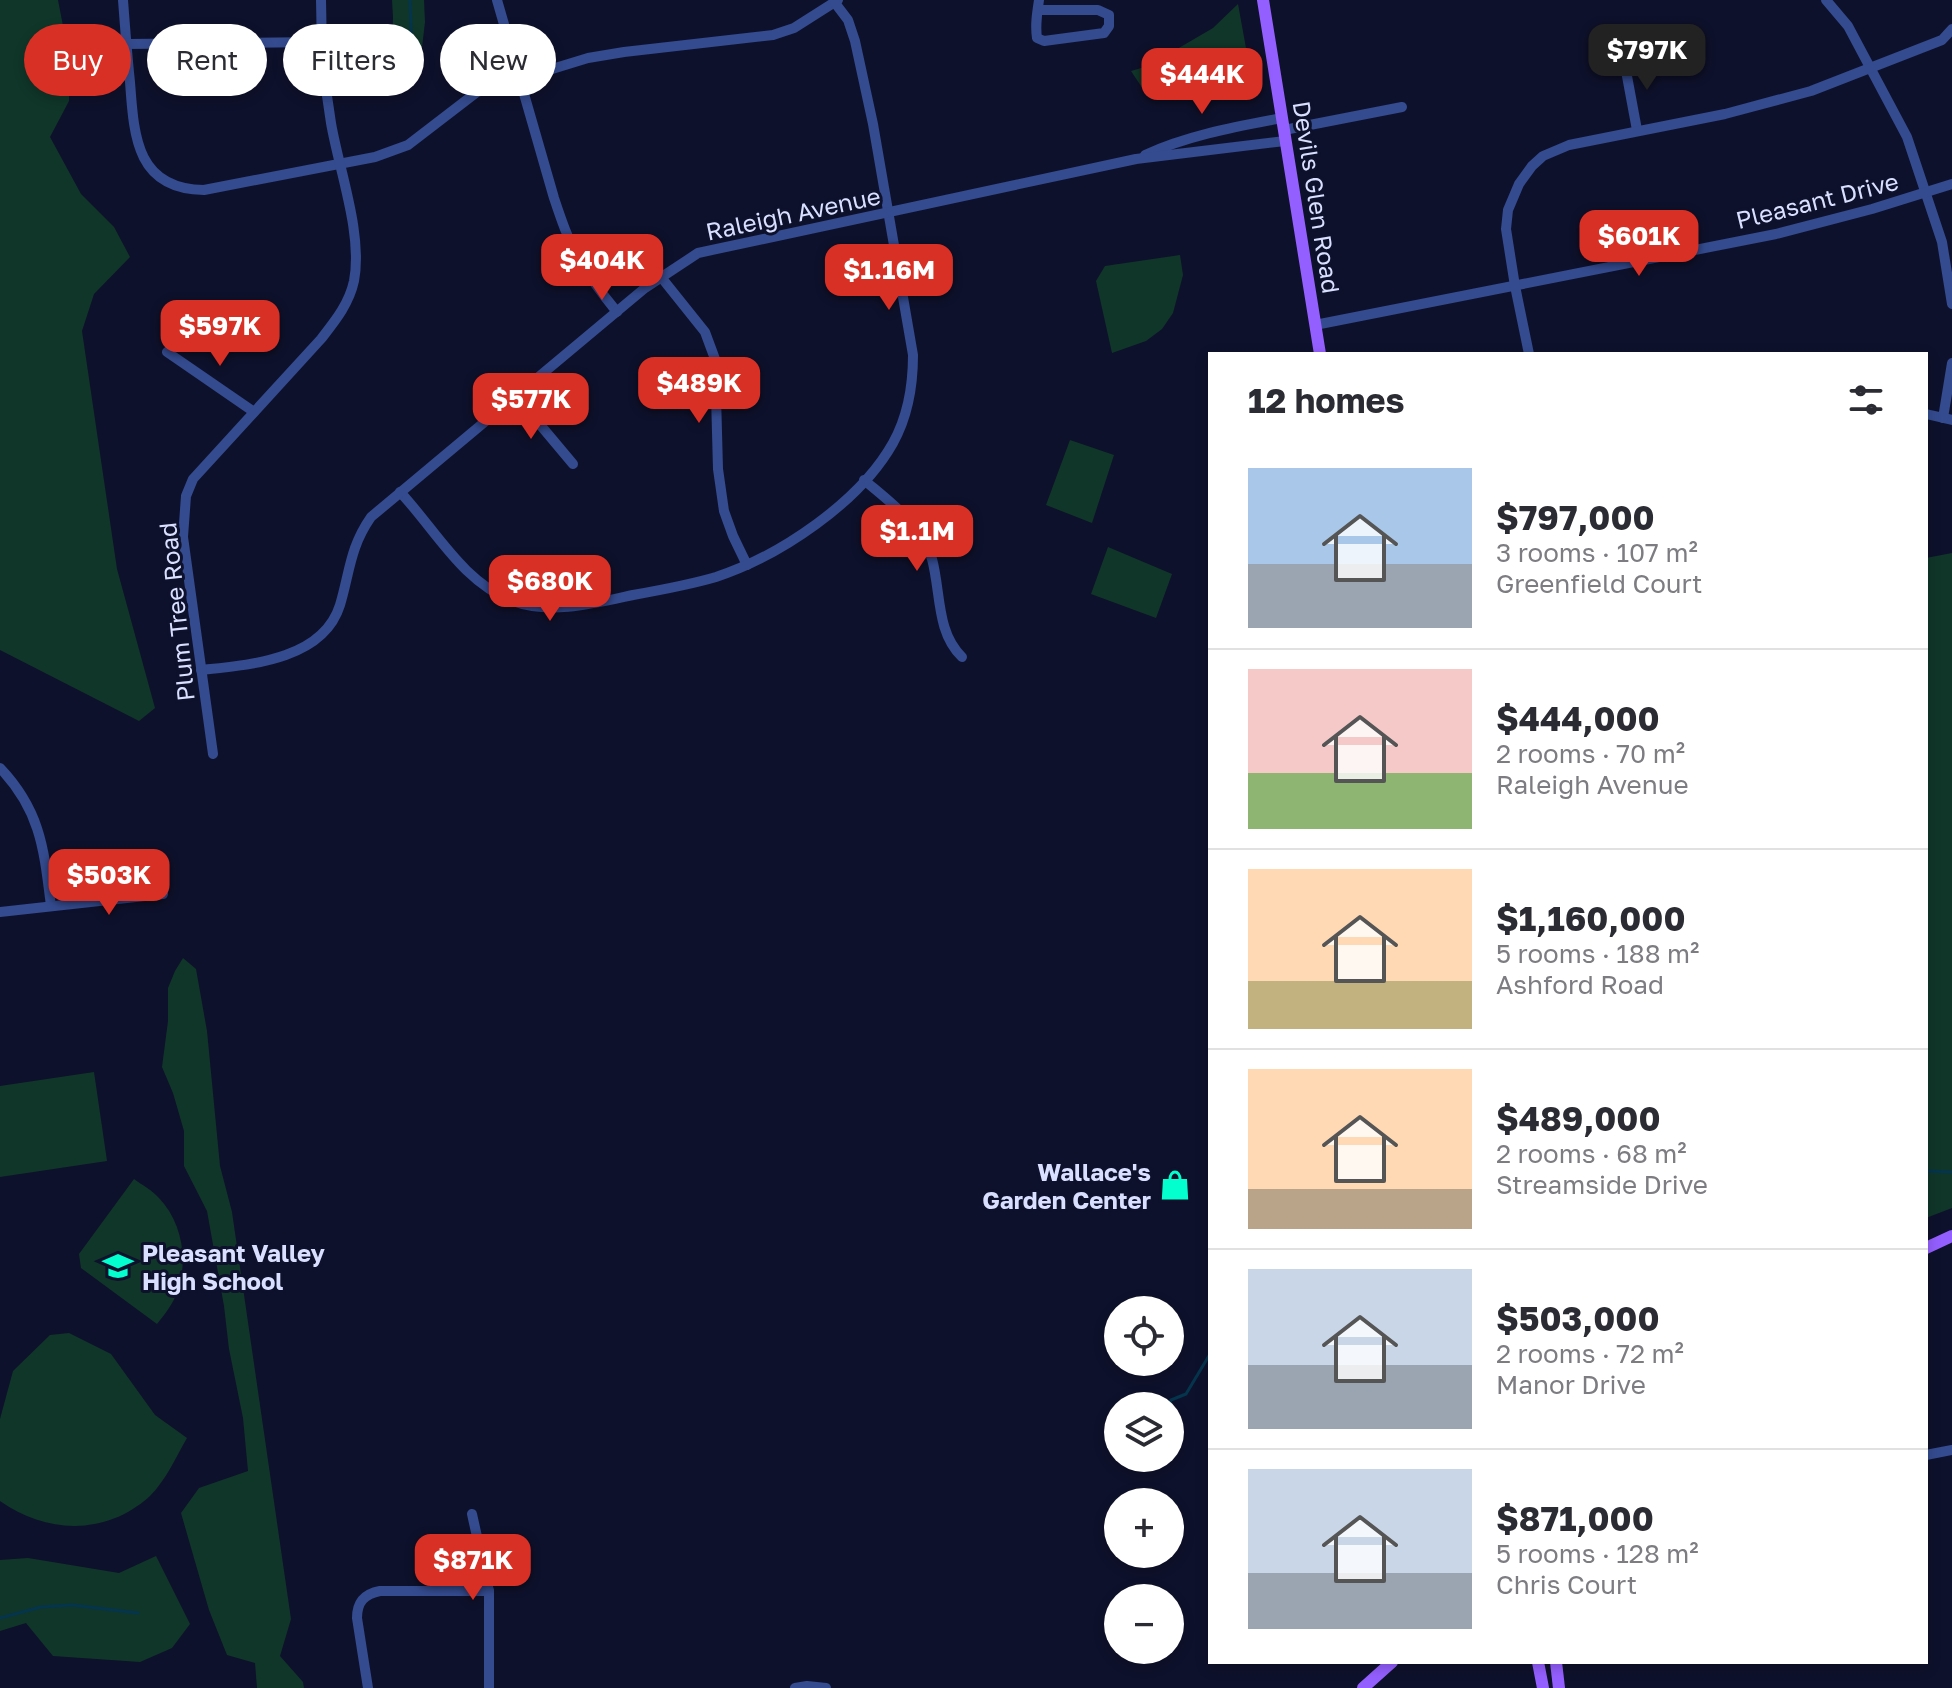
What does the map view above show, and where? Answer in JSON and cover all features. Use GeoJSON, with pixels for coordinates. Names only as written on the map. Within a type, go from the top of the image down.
{"type":"FeatureCollection","features":[{"type":"Feature","properties":{"kind":"main road","name":"Devils Glen Road"},"geometry":{"type":"LineString","coordinates":[[1263,0],[1320,352]]}},
{"type":"Feature","properties":{"kind":"main road"},"geometry":{"type":"LineString","coordinates":[[1928,1247],[1952,1236]]}},
{"type":"Feature","properties":{"kind":"main road"},"geometry":{"type":"LineString","coordinates":[[1363,1688],[1390,1664]]}},
{"type":"Feature","properties":{"kind":"main road"},"geometry":{"type":"LineString","coordinates":[[1538,1664],[1543,1688]]}},
{"type":"Feature","properties":{"kind":"main road"},"geometry":{"type":"LineString","coordinates":[[1556,1664],[1559,1688]]}},
{"type":"Feature","properties":{"kind":"street"},"geometry":{"type":"LineString","coordinates":[[123,0],[125,24]]}},
{"type":"Feature","properties":{"kind":"street","name":"Plum Tree Road"},"geometry":{"type":"LineString","coordinates":[[321,0],[321,24]]}},
{"type":"Feature","properties":{"kind":"street"},"geometry":{"type":"LineString","coordinates":[[497,0],[504,24]]}},
{"type":"Feature","properties":{"kind":"street"},"geometry":{"type":"LineString","coordinates":[[1826,0],[1848,26],[1907,137],[1942,242],[1952,304]]}},
{"type":"Feature","properties":{"kind":"street"},"geometry":{"type":"LineString","coordinates":[[400,492],[456,559],[484,587],[514,602],[574,607],[717,577],[747,565],[798,536],[848,499],[878,465],[894,442],[906,410],[913,380],[913,355],[904,296],[855,41],[837,1],[794,28],[773,35],[624,52],[556,67]]}},
{"type":"Feature","properties":{"kind":"street"},"geometry":{"type":"LineString","coordinates":[[1039,5],[1098,10],[1109,15],[1109,26],[1104,33],[1044,41],[1037,38],[1039,5]]}},
{"type":"Feature","properties":{"kind":"street"},"geometry":{"type":"LineString","coordinates":[[1529,352],[1506,229],[1508,210],[1519,184],[1543,156],[1569,145],[1725,114],[1811,91],[1942,40],[1952,29]]}},
{"type":"Feature","properties":{"kind":"street"},"geometry":{"type":"LineString","coordinates":[[131,44],[283,42]]}},
{"type":"Feature","properties":{"kind":"street"},"geometry":{"type":"LineString","coordinates":[[1624,60],[1637,130]]}},
{"type":"Feature","properties":{"kind":"street"},"geometry":{"type":"LineString","coordinates":[[131,96],[136,140],[142,157],[154,173],[170,184],[190,190],[208,190],[375,157],[408,145],[472,96]]}},
{"type":"Feature","properties":{"kind":"street","name":"Plum Tree Road"},"geometry":{"type":"LineString","coordinates":[[213,754],[183,537],[186,496],[193,479],[330,328],[349,297],[354,279],[353,228],[327,96]]}},
{"type":"Feature","properties":{"kind":"street"},"geometry":{"type":"LineString","coordinates":[[525,96],[565,230],[577,257],[617,312]]}},
{"type":"Feature","properties":{"kind":"street"},"geometry":{"type":"LineString","coordinates":[[1284,130],[1402,107]]}},
{"type":"Feature","properties":{"kind":"street","name":"Raleigh Avenue"},"geometry":{"type":"LineString","coordinates":[[1136,159],[1170,143],[1214,131],[1284,130]]}},
{"type":"Feature","properties":{"kind":"street","name":"Raleigh Avenue"},"geometry":{"type":"LineString","coordinates":[[201,670],[277,658],[295,652],[320,635],[339,607],[352,552],[371,517],[617,312],[698,253],[1284,130]]}},
{"type":"Feature","properties":{"kind":"street","name":"Pleasant Drive"},"geometry":{"type":"LineString","coordinates":[[1315,325],[1776,234],[1952,184]]}},
{"type":"Feature","properties":{"kind":"street"},"geometry":{"type":"LineString","coordinates":[[661,277],[705,332],[715,359],[718,469],[724,511],[747,565]]}},
{"type":"Feature","properties":{"kind":"street"},"geometry":{"type":"LineString","coordinates":[[167,352],[254,412]]}},
{"type":"Feature","properties":{"kind":"street"},"geometry":{"type":"LineString","coordinates":[[1947,419],[1952,363]]}},
{"type":"Feature","properties":{"kind":"street"},"geometry":{"type":"LineString","coordinates":[[516,396],[573,464]]}},
{"type":"Feature","properties":{"kind":"street"},"geometry":{"type":"LineString","coordinates":[[864,480],[898,509],[925,543],[932,558],[943,622],[952,647],[962,657]]}},
{"type":"Feature","properties":{"kind":"street"},"geometry":{"type":"LineString","coordinates":[[0,768],[25,799],[39,830],[51,906]]}},
{"type":"Feature","properties":{"kind":"street"},"geometry":{"type":"LineString","coordinates":[[0,912],[163,894]]}},
{"type":"Feature","properties":{"kind":"street"},"geometry":{"type":"LineString","coordinates":[[1928,1455],[1952,1450]]}},
{"type":"Feature","properties":{"kind":"street"},"geometry":{"type":"LineString","coordinates":[[472,1514],[489,1591],[489,1688]]}},
{"type":"Feature","properties":{"kind":"street"},"geometry":{"type":"LineString","coordinates":[[368,1688],[357,1618],[363,1598],[380,1591],[489,1591]]}},
{"type":"Feature","properties":{"kind":"street"},"geometry":{"type":"LineString","coordinates":[[795,1688],[826,1688]]}},
{"type":"Feature","properties":{"kind":"green space"},"geometry":{"type":"Polygon","coordinates":[[[0,0],[58,0],[63,24],[24,24],[24,96],[69,96],[50,137],[81,194],[114,227],[130,257],[94,294],[82,331],[117,569],[155,708],[139,721],[0,650],[0,0]]]}},
{"type":"Feature","properties":{"kind":"green space"},"geometry":{"type":"Polygon","coordinates":[[[392,0],[424,0],[425,22],[424,30],[424,24],[393,24],[392,0]]]}},
{"type":"Feature","properties":{"kind":"green space"},"geometry":{"type":"Polygon","coordinates":[[[1238,4],[1250,70],[1202,75],[1143,89],[1131,71],[1148,66],[1213,28],[1238,4]]]}},
{"type":"Feature","properties":{"kind":"green space"},"geometry":{"type":"Polygon","coordinates":[[[1180,255],[1183,275],[1173,313],[1162,329],[1146,341],[1112,353],[1096,281],[1105,266],[1180,255]]]}},
{"type":"Feature","properties":{"kind":"green space"},"geometry":{"type":"Polygon","coordinates":[[[1070,440],[1114,455],[1092,523],[1046,505],[1070,440]]]}},
{"type":"Feature","properties":{"kind":"green space"},"geometry":{"type":"Polygon","coordinates":[[[1108,547],[1172,574],[1156,618],[1091,594],[1108,547]]]}},
{"type":"Feature","properties":{"kind":"green space"},"geometry":{"type":"Polygon","coordinates":[[[1952,553],[1952,1208],[1928,1217],[1928,558],[1952,553]]]}},
{"type":"Feature","properties":{"kind":"green space"},"geometry":{"type":"Polygon","coordinates":[[[183,958],[196,969],[207,1031],[220,1166],[232,1212],[291,1619],[280,1656],[303,1682],[304,1688],[257,1688],[255,1663],[227,1655],[209,1610],[181,1513],[199,1488],[248,1471],[243,1418],[207,1211],[184,1166],[184,1131],[162,1067],[168,1021],[168,988],[183,958]]]}},
{"type":"Feature","properties":{"kind":"green space"},"geometry":{"type":"Polygon","coordinates":[[[94,1072],[107,1161],[0,1177],[0,1086],[94,1072]]]}},
{"type":"Feature","properties":{"kind":"green space"},"geometry":{"type":"Polygon","coordinates":[[[134,1179],[153,1192],[167,1208],[181,1242],[181,1280],[173,1301],[157,1324],[81,1268],[79,1254],[134,1179]]]}},
{"type":"Feature","properties":{"kind":"green space"},"geometry":{"type":"Polygon","coordinates":[[[69,1333],[111,1354],[155,1415],[187,1438],[166,1476],[150,1496],[115,1518],[76,1526],[37,1520],[0,1501],[0,1419],[13,1371],[50,1335],[69,1333]]]}},
{"type":"Feature","properties":{"kind":"green space"},"geometry":{"type":"Polygon","coordinates":[[[156,1556],[190,1624],[172,1648],[140,1662],[53,1656],[26,1623],[0,1631],[0,1560],[28,1558],[119,1573],[156,1556]]]}},
{"type":"Feature","properties":{"kind":"waterway"},"geometry":{"type":"LineString","coordinates":[[410,0],[411,24]]}},
{"type":"Feature","properties":{"kind":"waterway"},"geometry":{"type":"LineString","coordinates":[[1928,1171],[1952,1172]]}},
{"type":"Feature","properties":{"kind":"waterway"},"geometry":{"type":"LineString","coordinates":[[1184,1395],[1208,1357]]}},
{"type":"Feature","properties":{"kind":"waterway"},"geometry":{"type":"LineString","coordinates":[[0,1618],[41,1607],[72,1605],[138,1613]]}},
{"type":"Feature","properties":{"kind":"place","name":"Wallace's Garden Center"},"geometry":{"type":"Point","coordinates":[1175,1185]}},
{"type":"Feature","properties":{"kind":"place","name":"Pleasant Valley High School"},"geometry":{"type":"Point","coordinates":[118,1266]}}]}
